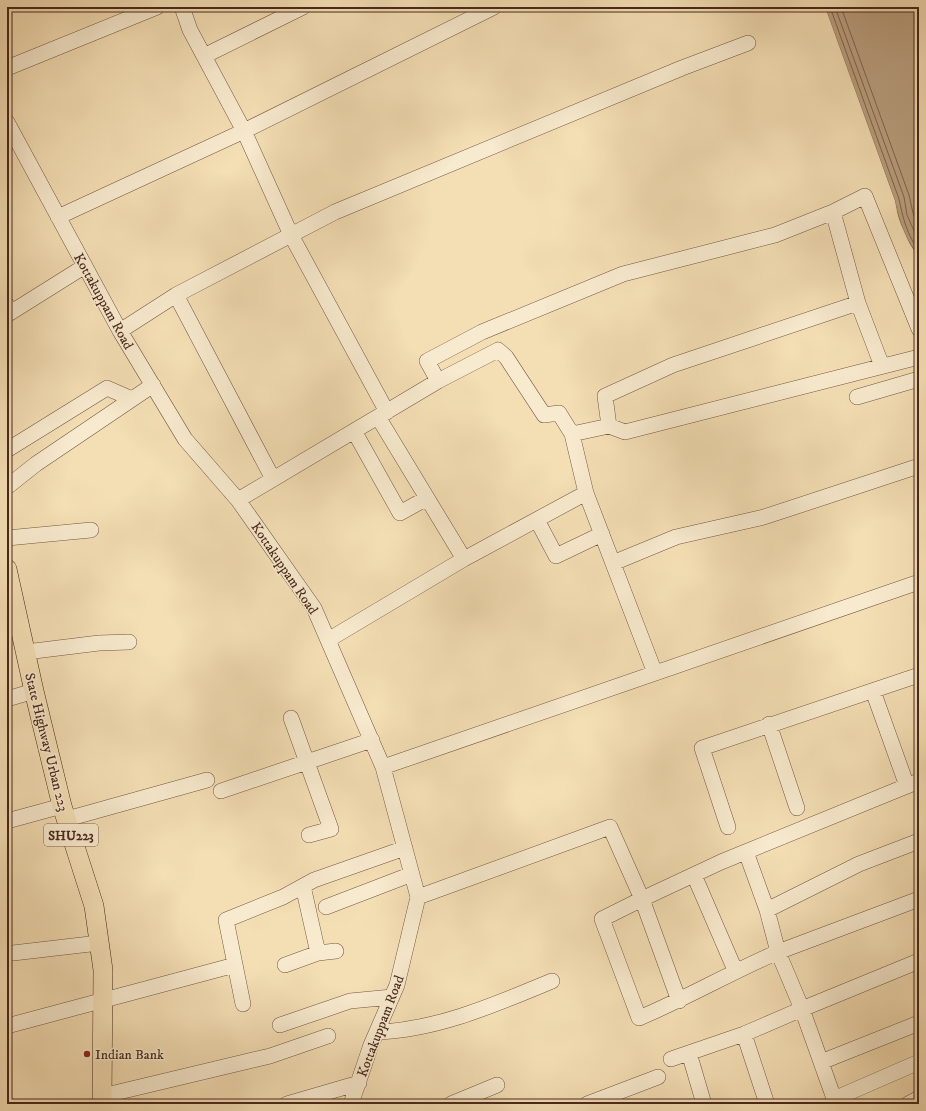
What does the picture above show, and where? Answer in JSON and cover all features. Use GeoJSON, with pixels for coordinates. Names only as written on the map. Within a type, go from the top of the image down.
{"type":"FeatureCollection","features":[{"type":"Feature","properties":{"kind":"main road","name":"State Highway Urban 223"},"geometry":{"type":"LineString","coordinates":[[7,569],[34,691],[65,813],[94,906],[103,970],[102,1100]]}},
{"type":"Feature","properties":{"kind":"street"},"geometry":{"type":"LineString","coordinates":[[7,68],[156,7]]}},
{"type":"Feature","properties":{"kind":"street"},"geometry":{"type":"LineString","coordinates":[[182,7],[190,30],[244,131],[291,235],[382,414],[427,498],[464,559]]}},
{"type":"Feature","properties":{"kind":"street"},"geometry":{"type":"LineString","coordinates":[[204,56],[303,7]]}},
{"type":"Feature","properties":{"kind":"street"},"geometry":{"type":"LineString","coordinates":[[58,217],[244,131],[486,9]]}},
{"type":"Feature","properties":{"kind":"street"},"geometry":{"type":"LineString","coordinates":[[120,331],[176,295],[335,212],[682,68],[748,43]]}},
{"type":"Feature","properties":{"kind":"street","name":"Kottakuppam Road"},"geometry":{"type":"LineString","coordinates":[[7,122],[120,331],[185,438],[238,500],[314,608],[383,767],[418,896],[398,985],[377,1032],[351,1104]]}},
{"type":"Feature","properties":{"kind":"street"},"geometry":{"type":"LineString","coordinates":[[438,381],[427,360],[482,332],[623,274],[775,235],[834,212],[865,196],[919,329]]}},
{"type":"Feature","properties":{"kind":"street"},"geometry":{"type":"LineString","coordinates":[[834,212],[858,303],[882,366]]}},
{"type":"Feature","properties":{"kind":"street"},"geometry":{"type":"LineString","coordinates":[[7,305],[10,313],[85,266]]}},
{"type":"Feature","properties":{"kind":"street"},"geometry":{"type":"LineString","coordinates":[[176,295],[273,479]]}},
{"type":"Feature","properties":{"kind":"street"},"geometry":{"type":"LineString","coordinates":[[609,426],[605,396],[673,365],[858,303]]}},
{"type":"Feature","properties":{"kind":"street"},"geometry":{"type":"LineString","coordinates":[[238,500],[438,381],[498,350],[506,357],[544,415],[559,413],[572,434],[586,493],[655,673]]}},
{"type":"Feature","properties":{"kind":"street"},"geometry":{"type":"LineString","coordinates":[[572,434],[609,426],[624,432],[919,357]]}},
{"type":"Feature","properties":{"kind":"street"},"geometry":{"type":"LineString","coordinates":[[857,397],[919,379]]}},
{"type":"Feature","properties":{"kind":"street"},"geometry":{"type":"LineString","coordinates":[[7,487],[36,464],[153,385]]}},
{"type":"Feature","properties":{"kind":"street"},"geometry":{"type":"LineString","coordinates":[[7,450],[107,388],[132,399]]}},
{"type":"Feature","properties":{"kind":"street"},"geometry":{"type":"LineString","coordinates":[[354,431],[400,513],[427,498]]}},
{"type":"Feature","properties":{"kind":"street"},"geometry":{"type":"LineString","coordinates":[[613,563],[676,537],[764,517],[919,466]]}},
{"type":"Feature","properties":{"kind":"street"},"geometry":{"type":"LineString","coordinates":[[328,640],[464,559],[586,493]]}},
{"type":"Feature","properties":{"kind":"street"},"geometry":{"type":"LineString","coordinates":[[537,520],[556,556],[602,534]]}},
{"type":"Feature","properties":{"kind":"street"},"geometry":{"type":"LineString","coordinates":[[7,538],[90,530]]}},
{"type":"Feature","properties":{"kind":"street"},"geometry":{"type":"LineString","coordinates":[[383,767],[919,582]]}},
{"type":"Feature","properties":{"kind":"street"},"geometry":{"type":"LineString","coordinates":[[26,652],[99,643],[129,642]]}},
{"type":"Feature","properties":{"kind":"street"},"geometry":{"type":"LineString","coordinates":[[728,827],[702,748],[769,724],[919,675]]}},
{"type":"Feature","properties":{"kind":"street"},"geometry":{"type":"LineString","coordinates":[[7,699],[34,691]]}},
{"type":"Feature","properties":{"kind":"street"},"geometry":{"type":"LineString","coordinates":[[873,691],[913,784],[746,852],[642,898],[602,919],[639,1018],[679,1001],[735,970],[919,898]]}},
{"type":"Feature","properties":{"kind":"street"},"geometry":{"type":"LineString","coordinates":[[291,718],[331,829],[309,835]]}},
{"type":"Feature","properties":{"kind":"street"},"geometry":{"type":"LineString","coordinates":[[769,724],[797,808]]}},
{"type":"Feature","properties":{"kind":"street"},"geometry":{"type":"LineString","coordinates":[[221,791],[372,740]]}},
{"type":"Feature","properties":{"kind":"street"},"geometry":{"type":"LineString","coordinates":[[7,821],[65,813],[208,780]]}},
{"type":"Feature","properties":{"kind":"street"},"geometry":{"type":"LineString","coordinates":[[418,896],[610,827],[642,898],[679,1001]]}},
{"type":"Feature","properties":{"kind":"street"},"geometry":{"type":"LineString","coordinates":[[767,910],[858,864],[919,841]]}},
{"type":"Feature","properties":{"kind":"street"},"geometry":{"type":"LineString","coordinates":[[243,1004],[226,920],[283,897],[314,880],[405,848]]}},
{"type":"Feature","properties":{"kind":"street"},"geometry":{"type":"LineString","coordinates":[[746,852],[767,910],[778,952],[802,1009],[835,1102],[919,1062]]}},
{"type":"Feature","properties":{"kind":"street"},"geometry":{"type":"LineString","coordinates":[[326,907],[412,874]]}},
{"type":"Feature","properties":{"kind":"street"},"geometry":{"type":"LineString","coordinates":[[694,875],[735,970]]}},
{"type":"Feature","properties":{"kind":"street"},"geometry":{"type":"LineString","coordinates":[[303,886],[318,953]]}},
{"type":"Feature","properties":{"kind":"street"},"geometry":{"type":"LineString","coordinates":[[12,953],[99,943]]}},
{"type":"Feature","properties":{"kind":"street"},"geometry":{"type":"LineString","coordinates":[[285,965],[318,953],[336,952]]}},
{"type":"Feature","properties":{"kind":"street"},"geometry":{"type":"LineString","coordinates":[[671,1058],[744,1034],[919,961]]}},
{"type":"Feature","properties":{"kind":"street"},"geometry":{"type":"LineString","coordinates":[[7,1026],[235,966]]}},
{"type":"Feature","properties":{"kind":"street"},"geometry":{"type":"LineString","coordinates":[[377,1032],[395,1032],[457,1017],[490,1006],[552,981]]}},
{"type":"Feature","properties":{"kind":"street"},"geometry":{"type":"LineString","coordinates":[[280,1025],[350,1001],[392,997]]}},
{"type":"Feature","properties":{"kind":"street"},"geometry":{"type":"LineString","coordinates":[[820,1062],[919,1023]]}},
{"type":"Feature","properties":{"kind":"street"},"geometry":{"type":"LineString","coordinates":[[744,1034],[767,1104]]}},
{"type":"Feature","properties":{"kind":"street"},"geometry":{"type":"LineString","coordinates":[[102,1100],[270,1056],[328,1036]]}},
{"type":"Feature","properties":{"kind":"street"},"geometry":{"type":"LineString","coordinates":[[689,1053],[704,1104]]}},
{"type":"Feature","properties":{"kind":"street"},"geometry":{"type":"LineString","coordinates":[[587,1104],[658,1077]]}},
{"type":"Feature","properties":{"kind":"street"},"geometry":{"type":"LineString","coordinates":[[288,1104],[359,1083]]}},
{"type":"Feature","properties":{"kind":"street"},"geometry":{"type":"LineString","coordinates":[[451,1104],[497,1085]]}},
{"type":"Feature","properties":{"kind":"street"},"geometry":{"type":"LineString","coordinates":[[908,1104],[919,1098]]}},
{"type":"Feature","properties":{"kind":"water"},"geometry":{"type":"Polygon","coordinates":[[[825,7],[919,7],[919,257],[910,244],[901,223],[895,201],[825,7]]]}},
{"type":"Feature","properties":{"kind":"pier"},"geometry":{"type":"Polygon","coordinates":[[[823,7],[825,7],[895,201],[898,218],[910,245],[919,259],[908,246],[896,218],[893,201],[823,7]]]}},
{"type":"Feature","properties":{"kind":"place","name":"Indian Bank"},"geometry":{"type":"Point","coordinates":[87,1054]}}]}
